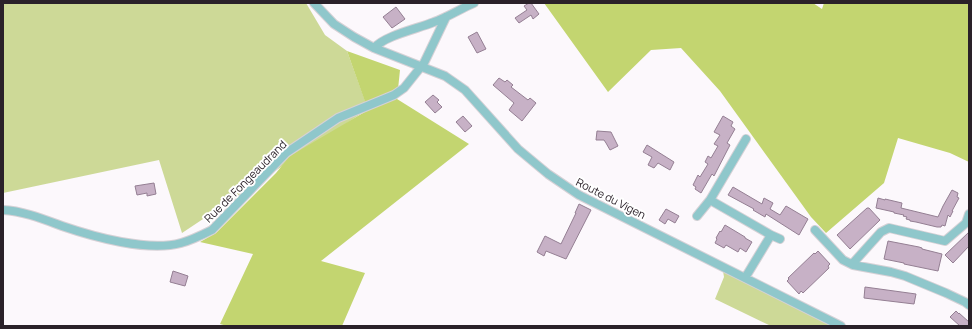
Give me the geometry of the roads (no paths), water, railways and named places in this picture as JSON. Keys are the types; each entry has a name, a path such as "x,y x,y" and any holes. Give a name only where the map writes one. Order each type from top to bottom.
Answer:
{"street":[{"name":"Route du Vigen","path":"314,3 334,24 354,37 374,48 445,76 466,90 518,149 548,174 579,195 841,326"},
{"path":"374,48 385,40 433,23 474,3"},
{"name":"Rue de Fongeaudrand","path":"3,210 11,210 80,232 130,244 181,244 197,238 212,230 286,153 338,118 394,95 404,88 426,60 446,17"},
{"path":"697,216 710,200 746,139"},
{"path":"710,200 780,239"},
{"path":"853,265 881,232 889,228 945,241 966,223 969,214"},
{"path":"814,230 843,260 853,265 905,276 948,293 969,305"},
{"path":"745,278 771,235"}]}
